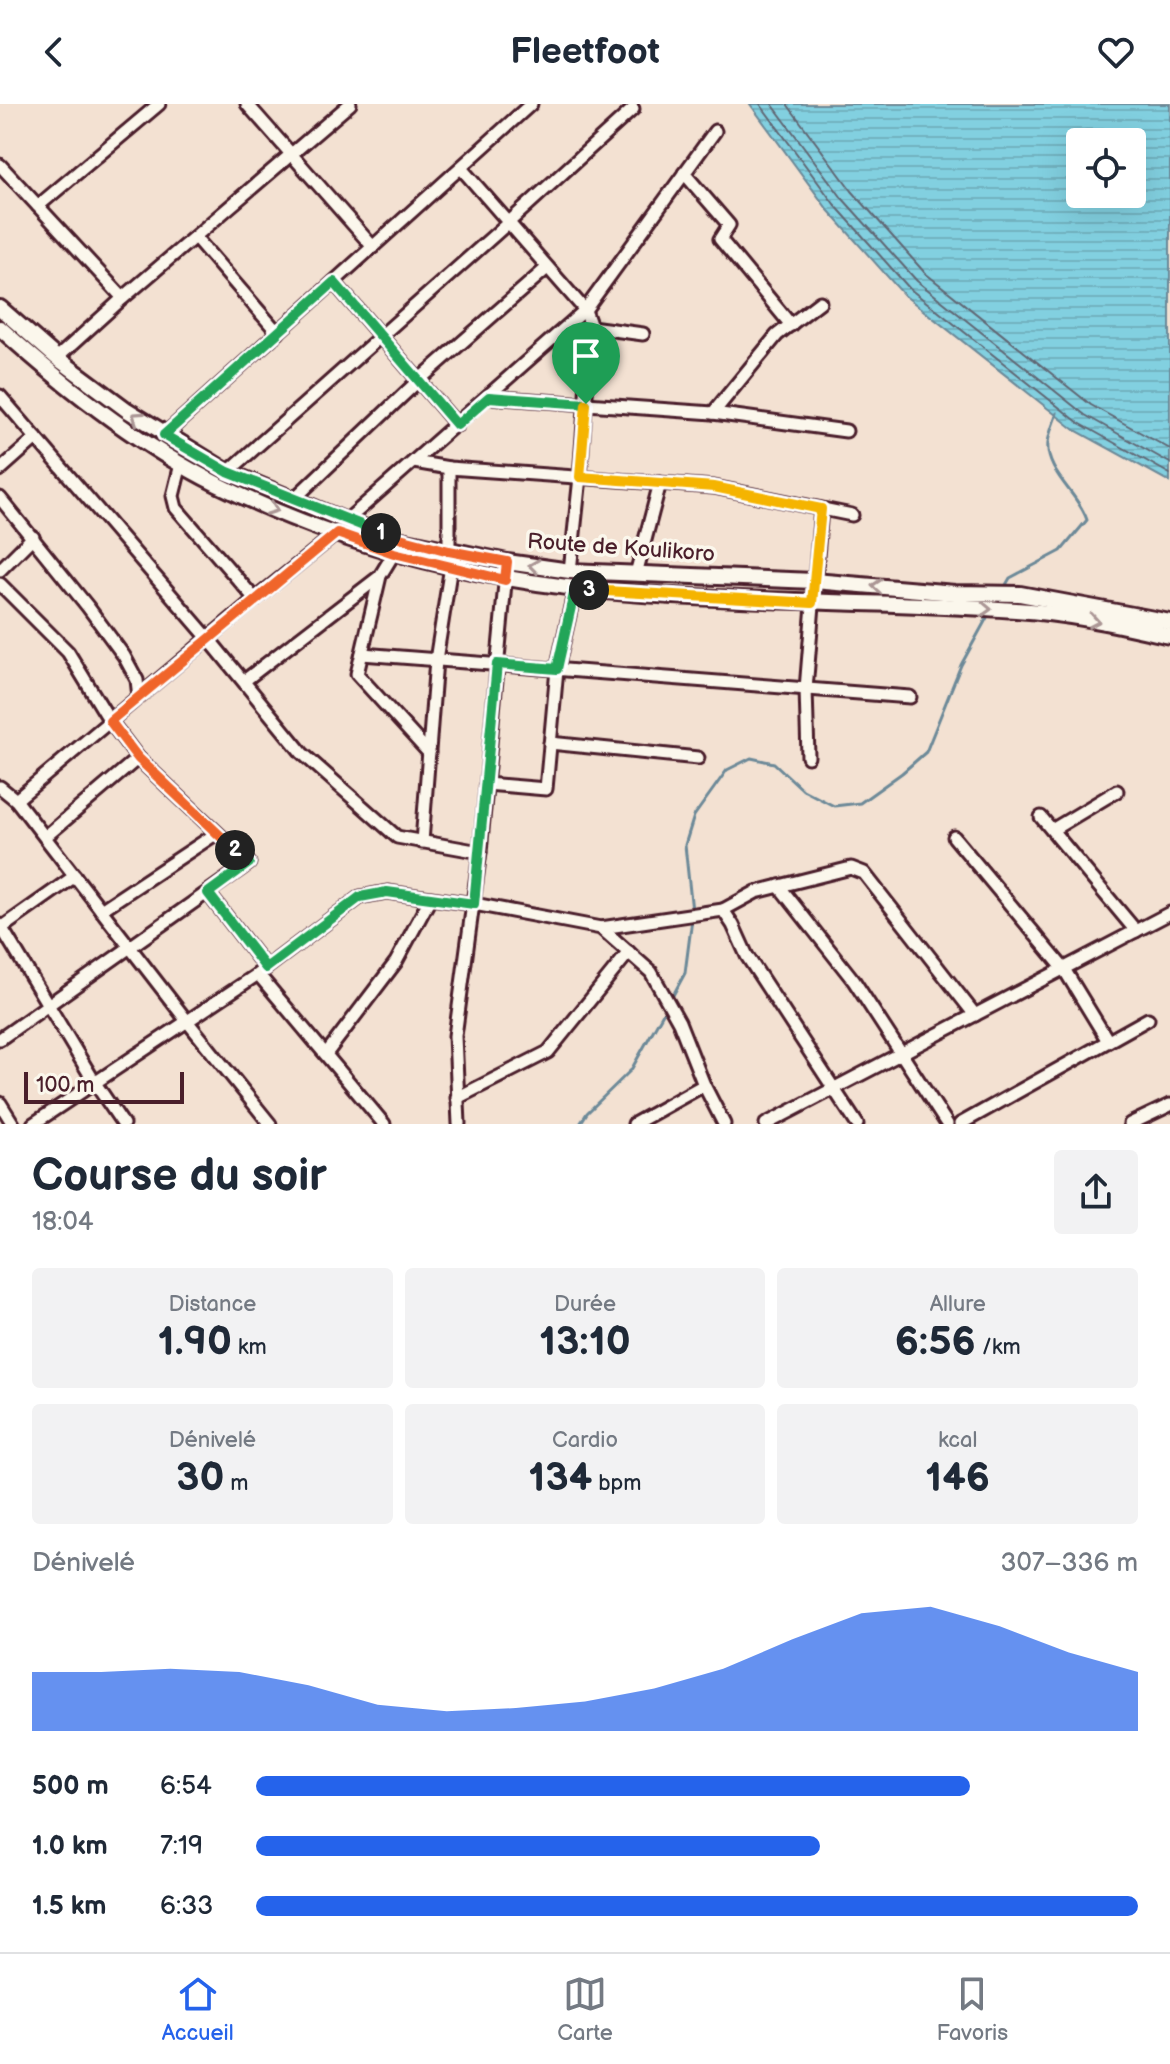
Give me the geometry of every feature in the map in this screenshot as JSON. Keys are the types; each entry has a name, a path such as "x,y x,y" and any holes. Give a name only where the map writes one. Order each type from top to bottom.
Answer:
{"main road":[{"name":"Route de Koulikoro","path":"0,308 57,358 164,435 228,472 294,499 394,553 507,562 570,571 814,581 1092,620 1170,636"},
{"name":"Route de Koulikoro","path":"0,328 109,417 181,464 264,506 397,539 505,580 575,589 812,603 954,600 1020,594 1170,622"}],"street":[{"path":"38,206 159,104"},
{"path":"247,104 373,247"},
{"path":"57,358 350,104"},
{"path":"164,435 461,168 524,107"},
{"path":"228,472 633,109"},
{"path":"16,800 342,527 585,310 715,131"},
{"path":"0,165 123,298"},
{"path":"461,168 585,310 591,327 570,571"},
{"path":"684,173 729,225 720,239 791,325"},
{"path":"195,237 278,333"},
{"path":"294,499 419,380 547,268"},
{"path":"334,282 457,425"},
{"path":"713,413 777,335 820,302"},
{"path":"591,327 643,334"},
{"path":"0,396 208,638 302,753 397,837 480,852"},
{"path":"489,397 713,413 846,431"},
{"path":"0,470 36,438"},
{"path":"414,462 449,468 714,487 852,515"},
{"path":"181,464 173,496 176,508 255,599"},
{"path":"422,842 436,660 450,559 449,468"},
{"path":"636,574 660,483"},
{"path":"0,498 124,656 137,680 139,697"},
{"path":"808,757 806,689 821,509"},
{"path":"0,570 33,537"},
{"path":"394,553 380,576 357,674 429,753"},
{"path":"461,1123 455,1036 480,852 507,562"},
{"path":"244,681 380,576"},
{"path":"0,584 68,652 110,721 138,758 249,863 0,1039"},
{"path":"486,784 546,789 557,669 575,589"},
{"path":"362,654 910,697"},
{"path":"550,743 698,758"},
{"path":"45,837 138,758"},
{"path":"0,787 16,800 268,1123"},
{"path":"1052,830 1117,791"},
{"path":"1041,817 1136,931"},
{"path":"101,910 217,833"},
{"path":"954,837 1064,969 1108,1041"},
{"path":"33,1124 262,971 360,897 387,892 474,904 601,928 723,910 756,892 851,868 864,873 975,1015"},
{"path":"75,876 1,927 123,1124"},
{"path":"779,886 828,945 947,1124"},
{"path":"208,893 262,971 384,1124"},
{"path":"326,1054 396,962 430,899"},
{"path":"723,910 747,956 857,1124"},
{"path":"766,1124 1170,913"},
{"path":"601,928 651,972 679,1022 704,1085 724,1124"},
{"path":"457,1098 548,1052 629,952"},
{"path":"960,1124 1148,1019"},
{"path":"634,1124 704,1085"},
{"path":"0,1103 13,1124"},
{"path":"1130,1124 1170,1105"}],"water":[{"path":"750,104 1170,104 1170,482 1075,430 904,295 828,210"}],"waterway":[{"path":"1003,590 1010,578 1061,551 1087,520 1048,454 1057,413"},
{"path":"692,911 685,845 694,816 727,770 751,758 774,763 803,790 834,806 860,803 926,752 961,665 989,614"},
{"path":"671,999 685,973 692,919"},
{"path":"580,1124 587,1113 631,1070 667,1006"}],"route":[{"path":"334,282 457,425 489,397 586,404 580,477 714,487 821,509 812,603 575,589 557,669 497,664 474,904 387,892 360,897 266,968 208,893 249,863 138,758 110,721 337,533 394,553 505,580 507,562 397,539 346,521 228,472 164,435 334,282"}]}
